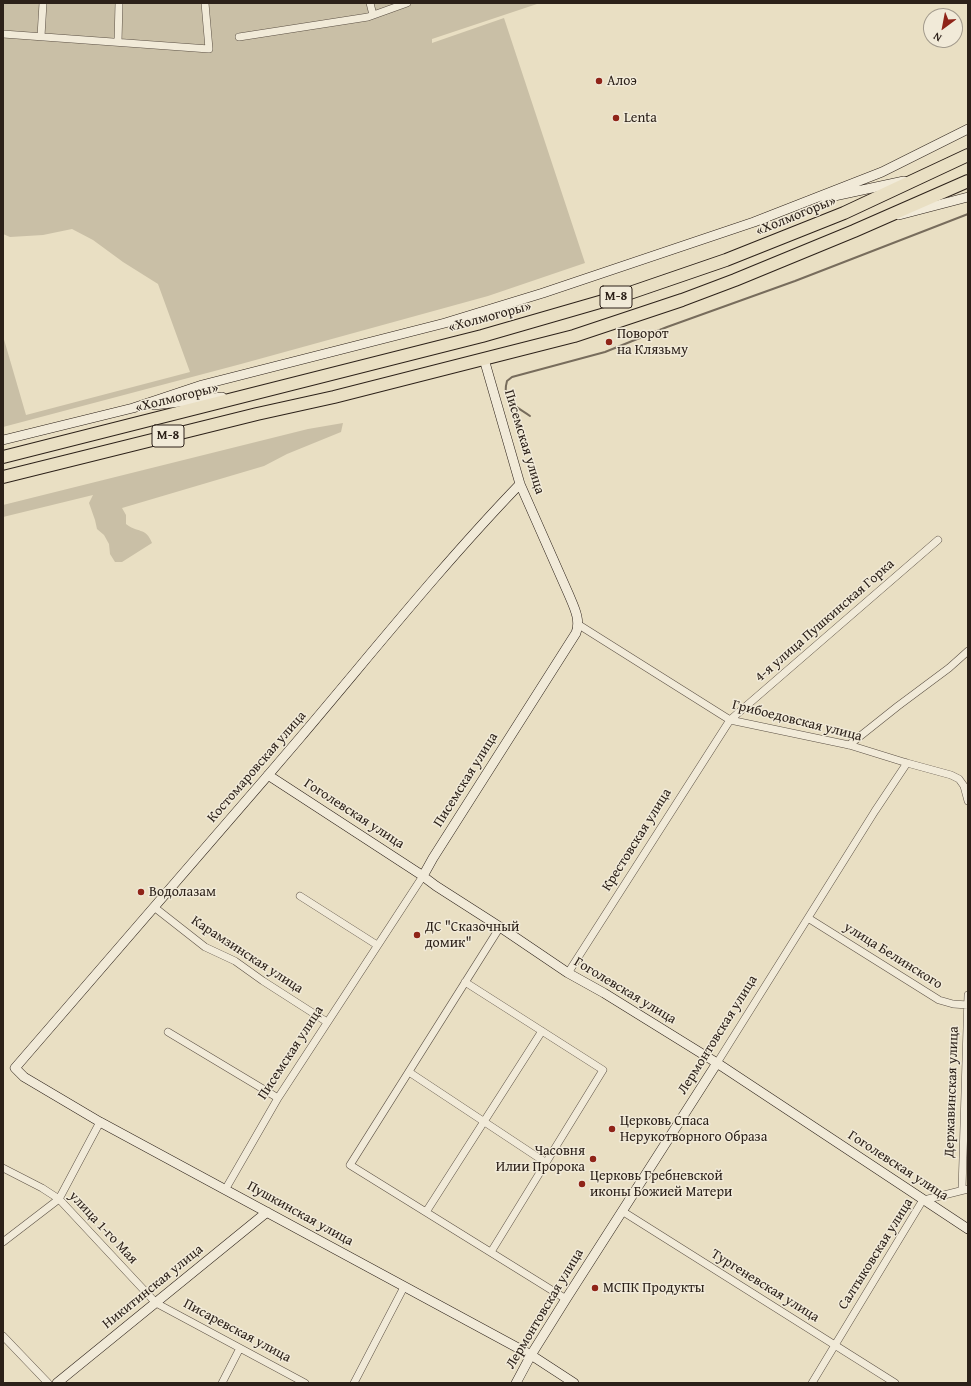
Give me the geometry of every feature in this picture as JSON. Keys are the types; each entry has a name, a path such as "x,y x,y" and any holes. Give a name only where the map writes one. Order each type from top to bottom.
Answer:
{"highway":[{"name":"«Холмогоры»","path":"3,457 482,336 624,295 726,260 844,212 968,155"},
{"name":"М-8","path":"3,477 257,414 334,398 574,336 682,300 734,280 875,222 968,181"}],"street":[{"path":"40,36 43,3"},
{"path":"118,42 119,3"},
{"path":"3,34 209,49 205,3"},
{"path":"370,3 373,15"},
{"path":"239,37 373,15 407,3"},
{"path":"3,440 132,408 202,385 445,323 710,237 882,172 968,129"},
{"path":"801,203 919,178"},
{"path":"875,222 968,197"},
{"name":"Писемская улица","path":"225,1190 278,1098 423,876 579,626 576,612 569,595 520,484 484,359"},
{"path":"132,408 265,391"},
{"name":"Костомаровская улица","path":"15,1068 268,775 403,615 520,484"},
{"name":"4-я улица Пушкинская Горка","path":"730,720 938,540"},
{"name":"Грибоедовская улица","path":"579,626 730,720 849,745 951,775 959,779 964,786 968,801"},
{"path":"849,745 949,668 968,650"},
{"name":"Крестовская улица","path":"568,973 730,720"},
{"name":"Лермонтовская улица","path":"516,1383 566,1299 717,1063 875,811 907,763"},
{"name":"Гоголевская улица","path":"268,775 568,973 604,993 717,1063 968,1229"},
{"path":"300,896 377,945"},
{"name":"Карамзинская улица","path":"154,907 205,947 235,961 327,1022"},
{"name":"улица Белинского","path":"808,918 939,1000 953,1004 968,1005"},
{"path":"500,927 350,1165 566,1299"},
{"path":"465,982 603,1070 490,1252"},
{"name":"Державинская улица","path":"965,1189 968,994"},
{"path":"168,1032 278,1098"},
{"path":"426,1212 542,1032"},
{"name":"Пушкинская улица","path":"15,1068 24,1077 100,1122 531,1356 574,1383"},
{"path":"409,1072 545,1162"},
{"path":"3,1242 59,1199 100,1122"},
{"name":"улица 1-го Мая","path":"3,1168 42,1188 59,1199 156,1303"},
{"path":"924,1200 965,1189"},
{"name":"Салтыковская улица","path":"812,1383 924,1200"},
{"name":"Тургеневская улица","path":"622,1211 895,1383"},
{"name":"Никитинская улица","path":"57,1383 268,1212"},
{"path":"354,1383 404,1287"},
{"name":"Писаревская улица","path":"156,1303 305,1383"},
{"path":"3,1336 48,1383"},
{"path":"222,1383 240,1348"}],"shaded area":[{"path":"3,3 540,3 432,39 432,43 504,18 585,263 488,296 241,364 3,427 3,336 26,415 190,372 158,284 123,262 93,240 72,229 43,235 10,237 3,234"},
{"path":"343,423 341,432 287,454 264,466 122,508 126,515 126,524 134,529 144,532 150,538 152,543 122,562 115,562 110,554 109,544 104,535 97,529 89,503 93,495 3,517 3,505 308,429"}],"waterway":[{"path":"530,416 515,406 506,394 507,381 512,377 605,352 667,327 795,281 968,214"}],"place":[{"name":"Алоэ","path":"599,81"},
{"name":"Lenta","path":"616,118"},
{"name":"Поворот на Клязьму","path":"609,342"},
{"name":"Водолазам","path":"141,892"},
{"name":"ДС \"Сказочный домик\"","path":"417,935"},
{"name":"Церковь Спаса Нерукотворного Образа","path":"612,1129"},
{"name":"Часовня Илии Пророка","path":"593,1159"},
{"name":"Церковь Гребневской иконы Божией Матери","path":"582,1184"},
{"name":"МСПК Продукты","path":"595,1288"}]}
